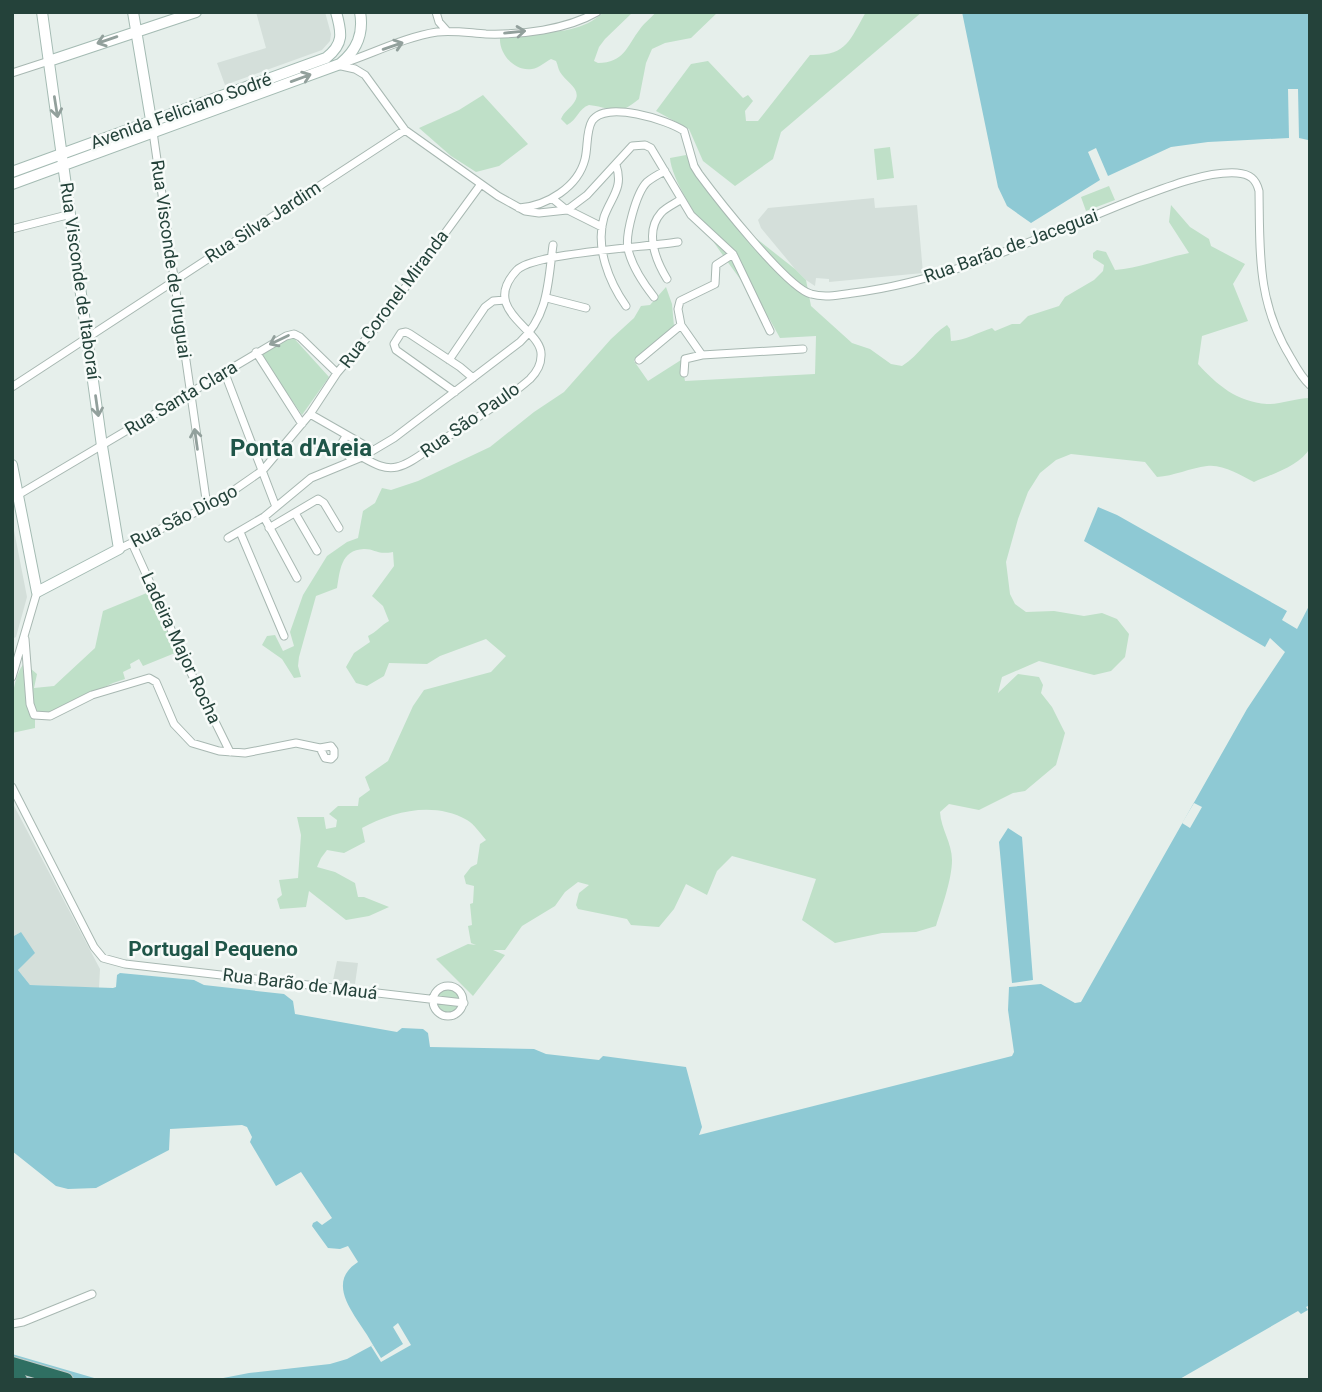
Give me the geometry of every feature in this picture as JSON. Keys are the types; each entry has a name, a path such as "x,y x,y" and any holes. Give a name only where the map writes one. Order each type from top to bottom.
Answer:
{"highway":[{"path":"12,1364 66,1380"},
{"path":"12,1377 20,1380"}],"street":[{"name":"Rua Visconde de Itaboraí","path":"42,12 102,446 119,549"},
{"name":"Rua Visconde de Uruguai","path":"133,12 175,280 206,506"},
{"path":"12,74 136,30 196,12"},
{"name":"Avenida Feliciano Sodré","path":"12,184 63,159 326,58 338,47 341,39 336,12"},
{"path":"338,65 353,51 361,37 360,12"},
{"path":"436,12 439,22 447,31"},
{"path":"338,65 423,35 447,31 490,34 517,32 573,23 597,12"},
{"path":"338,65 355,69 365,75 405,130 519,208 540,213 567,210 587,195 632,146 645,145 656,153 680,200 691,215 733,254 770,331"},
{"name":"Avenida Feliciano Sodré","path":"152,126 338,65"},
{"name":"Rua Barão de Jaceguai","path":"553,199 579,173 584,162 592,121 600,114 634,114 670,123 684,131 699,174 780,271 810,295 833,296 903,285 949,272 1190,179 1236,172 1249,175 1255,180 1258,191 1260,273 1270,316 1277,335 1310,385"},
{"name":"Rua Silva Jardim","path":"12,387 405,130"},
{"name":"Avenida Feliciano Sodré","path":"12,172 63,159"},
{"path":"616,165 620,180 602,227 603,252 612,285 626,306"},
{"path":"654,297 641,281 627,248 635,205 645,183 665,171"},
{"name":"Rua Coronel Miranda","path":"310,414 337,373 377,326 481,184"},
{"path":"519,208 535,206 553,199 567,210 602,227"},
{"path":"667,279 653,246 653,229 660,213 680,200"},
{"path":"12,229 71,214"},
{"path":"530,333 513,316 505,300 510,281 517,270 536,260 678,242"},
{"path":"228,538 264,517 311,478 362,457 412,425 530,333 547,298 553,245"},
{"path":"702,355 681,325 678,309 680,301 715,284 716,265 733,254"},
{"path":"547,298 586,307"},
{"path":"449,360 485,307 493,301 505,300"},
{"path":"639,359 681,325"},
{"path":"455,392 396,350 394,344 401,333 406,332 473,378"},
{"name":"Rua São Paulo","path":"362,457 379,466 398,467 530,379 538,369 542,352 530,333"},
{"name":"Rua Santa Clara","path":"18,495 256,352 293,334 308,343 337,373"},
{"path":"684,373 685,359 702,355 803,349"},
{"path":"256,352 302,424"},
{"path":"224,371 276,507"},
{"path":"310,414 373,450"},
{"name":"Rua São Diogo","path":"37,592 237,490 263,470 310,414"},
{"path":"346,436 340,446 341,450 352,460"},
{"path":"12,464 37,592 12,677"},
{"path":"269,528 315,499 321,499 339,528"},
{"path":"295,513 317,551"},
{"path":"264,517 298,578"},
{"path":"240,532 284,636"},
{"name":"Ladeira Major Rocha","path":"132,543 230,752"},
{"path":"25,639 30,704 34,715 50,716 92,695 149,678 156,682 174,724 187,740 206,748 246,753 296,743 317,747"},
{"name":"Rua Barão de Mauá","path":"12,787 94,947 103,958 125,964 464,1003"},
{"path":"450,986 462,993 464,1003 459,1012 449,1017 435,1010 432,1000 436,991 450,986"},
{"path":"12,1324 92,1294"}],"shaded area":[{"path":"256,12 325,12 331,34 330,41 322,50 225,85 217,63 266,48"},
{"path":"874,198 875,208 917,205 923,273 829,282 829,279 816,278 815,286 795,269 761,228 758,220 768,208"},
{"path":"12,520 27,597 16,637 12,639"},
{"path":"12,802 100,969 99,988 30,985 18,970 29,957 21,932 12,937"},
{"path":"337,961 358,963 355,984 333,980"}],"green space":[{"path":"604,12 633,12 599,47 594,61 598,63 619,57 656,12 718,12 691,38 665,43 652,49 646,63 639,99 631,105 615,110 589,105 567,125 561,119 577,97 556,61 551,59 532,69 520,68 505,56 500,38 511,33 552,32 579,27"},
{"path":"866,12 922,12 781,132 773,159 735,186 703,161 689,129 656,111 691,64 708,61 743,98 748,95 753,101 745,111 746,121 758,121 810,55 832,53 846,45"},
{"path":"483,95 528,144 499,166 476,172 451,156 419,128 459,110"},
{"path":"890,147 894,178 877,180 874,149"},
{"path":"686,155 743,228 806,280 811,306 852,343 870,349 891,364 902,366 947,325 951,341 956,341 992,328 995,331 1012,324 1020,324 1028,316 1059,306 1065,297 1094,280 1103,271 1104,265 1093,258 1093,253 1097,250 1106,252 1115,270 1189,253 1169,222 1171,205 1190,227 1209,239 1211,246 1245,264 1233,284 1248,321 1202,336 1198,364 1220,385 1246,400 1272,404 1310,398 1310,448 1293,465 1254,482 1213,466 1157,477 1145,462 1071,454 1056,460 1040,473 1028,492 1006,562 1010,594 1015,604 1026,612 1054,611 1084,616 1102,613 1117,619 1129,634 1125,657 1111,671 1094,675 1039,661 1002,677 998,693 1018,674 1039,677 1043,685 1041,693 1052,707 1065,733 1056,765 1025,791 1013,793 979,810 949,804 940,812 950,848 952,868 936,926 916,932 882,933 835,943 802,920 816,879 732,856 717,871 707,895 686,884 674,909 659,927 631,925 627,919 578,909 576,905 579,893 589,885 578,882 565,892 555,906 522,926 505,950 493,950 505,955 473,996 436,959 468,944 476,945 471,943 468,926 472,925 470,904 473,903 474,886 466,884 464,876 477,864 480,844 486,840 467,820 441,811 414,810 400,813 362,828 365,842 344,853 327,850 317,867 335,872 355,883 358,897 389,907 369,916 346,920 309,891 306,907 280,909 277,899 282,895 279,880 298,878 301,835 297,817 324,817 326,829 336,827 337,820 329,814 338,806 358,806 359,798 370,790 365,777 388,761 413,706 424,690 491,672 506,656 486,639 440,656 427,664 389,663 384,676 367,686 356,683 346,667 354,653 370,642 368,636 389,621 383,606 372,596 394,566 393,552 364,549 350,553 346,558 337,588 316,596 299,657 301,677 294,678 282,659 262,645 267,636 275,635 283,651 294,646 290,632 303,595 327,556 358,538 363,511 375,503 382,488 391,490 418,481 490,447 564,392 611,339 634,318 641,306 650,305 666,287 672,304 674,326 634,361 648,381 681,360 685,381 815,374 816,336 780,338 696,216 674,174 670,158"},
{"path":"1109,186 1115,200 1086,211 1081,197"},
{"path":"291,335 329,377 302,415 261,355"},
{"path":"154,590 180,651 143,666 139,659 123,672 125,679 51,713 40,714 31,698 28,710 35,717 35,728 12,733 14,687 24,663 37,674 34,688 54,686 95,648 103,611"},
{"path":"446,987 456,990 462,1001 434,999 438,991"},
{"path":"434,1001 462,1004 454,1014 444,1015 436,1009"}],"water":[{"path":"962,12 1310,12 1310,145 1308,140 1299,138 1298,89 1288,89 1289,138 1208,142 1171,147 1108,176 1096,148 1088,152 1100,180 1031,223 1007,206 998,187"},
{"path":"1098,507 1117,515 1287,611 1282,620 1297,629 1310,604 1308,1310 1301,1314 1298,1311 1178,1380 213,1380 330,1364 347,1359 373,1345 343,1292 343,1281 348,1271 358,1262 348,1246 340,1249 328,1248 312,1226 317,1221 322,1225 332,1218 301,1172 276,1186 250,1142 252,1137 247,1127 242,1125 170,1129 169,1150 96,1188 68,1189 56,1186 12,1151 12,937 21,932 35,953 18,970 30,985 113,988 116,987 117,975 120,973 194,980 204,985 284,994 293,1001 295,1014 397,1032 402,1028 423,1029 428,1033 430,1047 534,1049 546,1054 599,1060 603,1056 686,1067 702,1127 699,1135 1012,1056 1014,1052 1008,1010 1009,987 1041,984 1075,1003 1081,1002 1247,709 1285,652 1270,638 1265,647 1084,541"},
{"path":"1008,828 1022,837 1033,980 1012,983 999,842"},
{"path":"12,1354 101,1380 12,1380"}],"pier":[{"path":"1194,803 1202,807 1190,828 1182,823"},
{"path":"398,1323 411,1345 381,1362 371,1346 373,1345 381,1358 403,1344 393,1327"}],"district":[{"name":"Ponta d'Areia","path":"301,448"},
{"name":"Portugal Pequeno","path":"213,949"}]}
